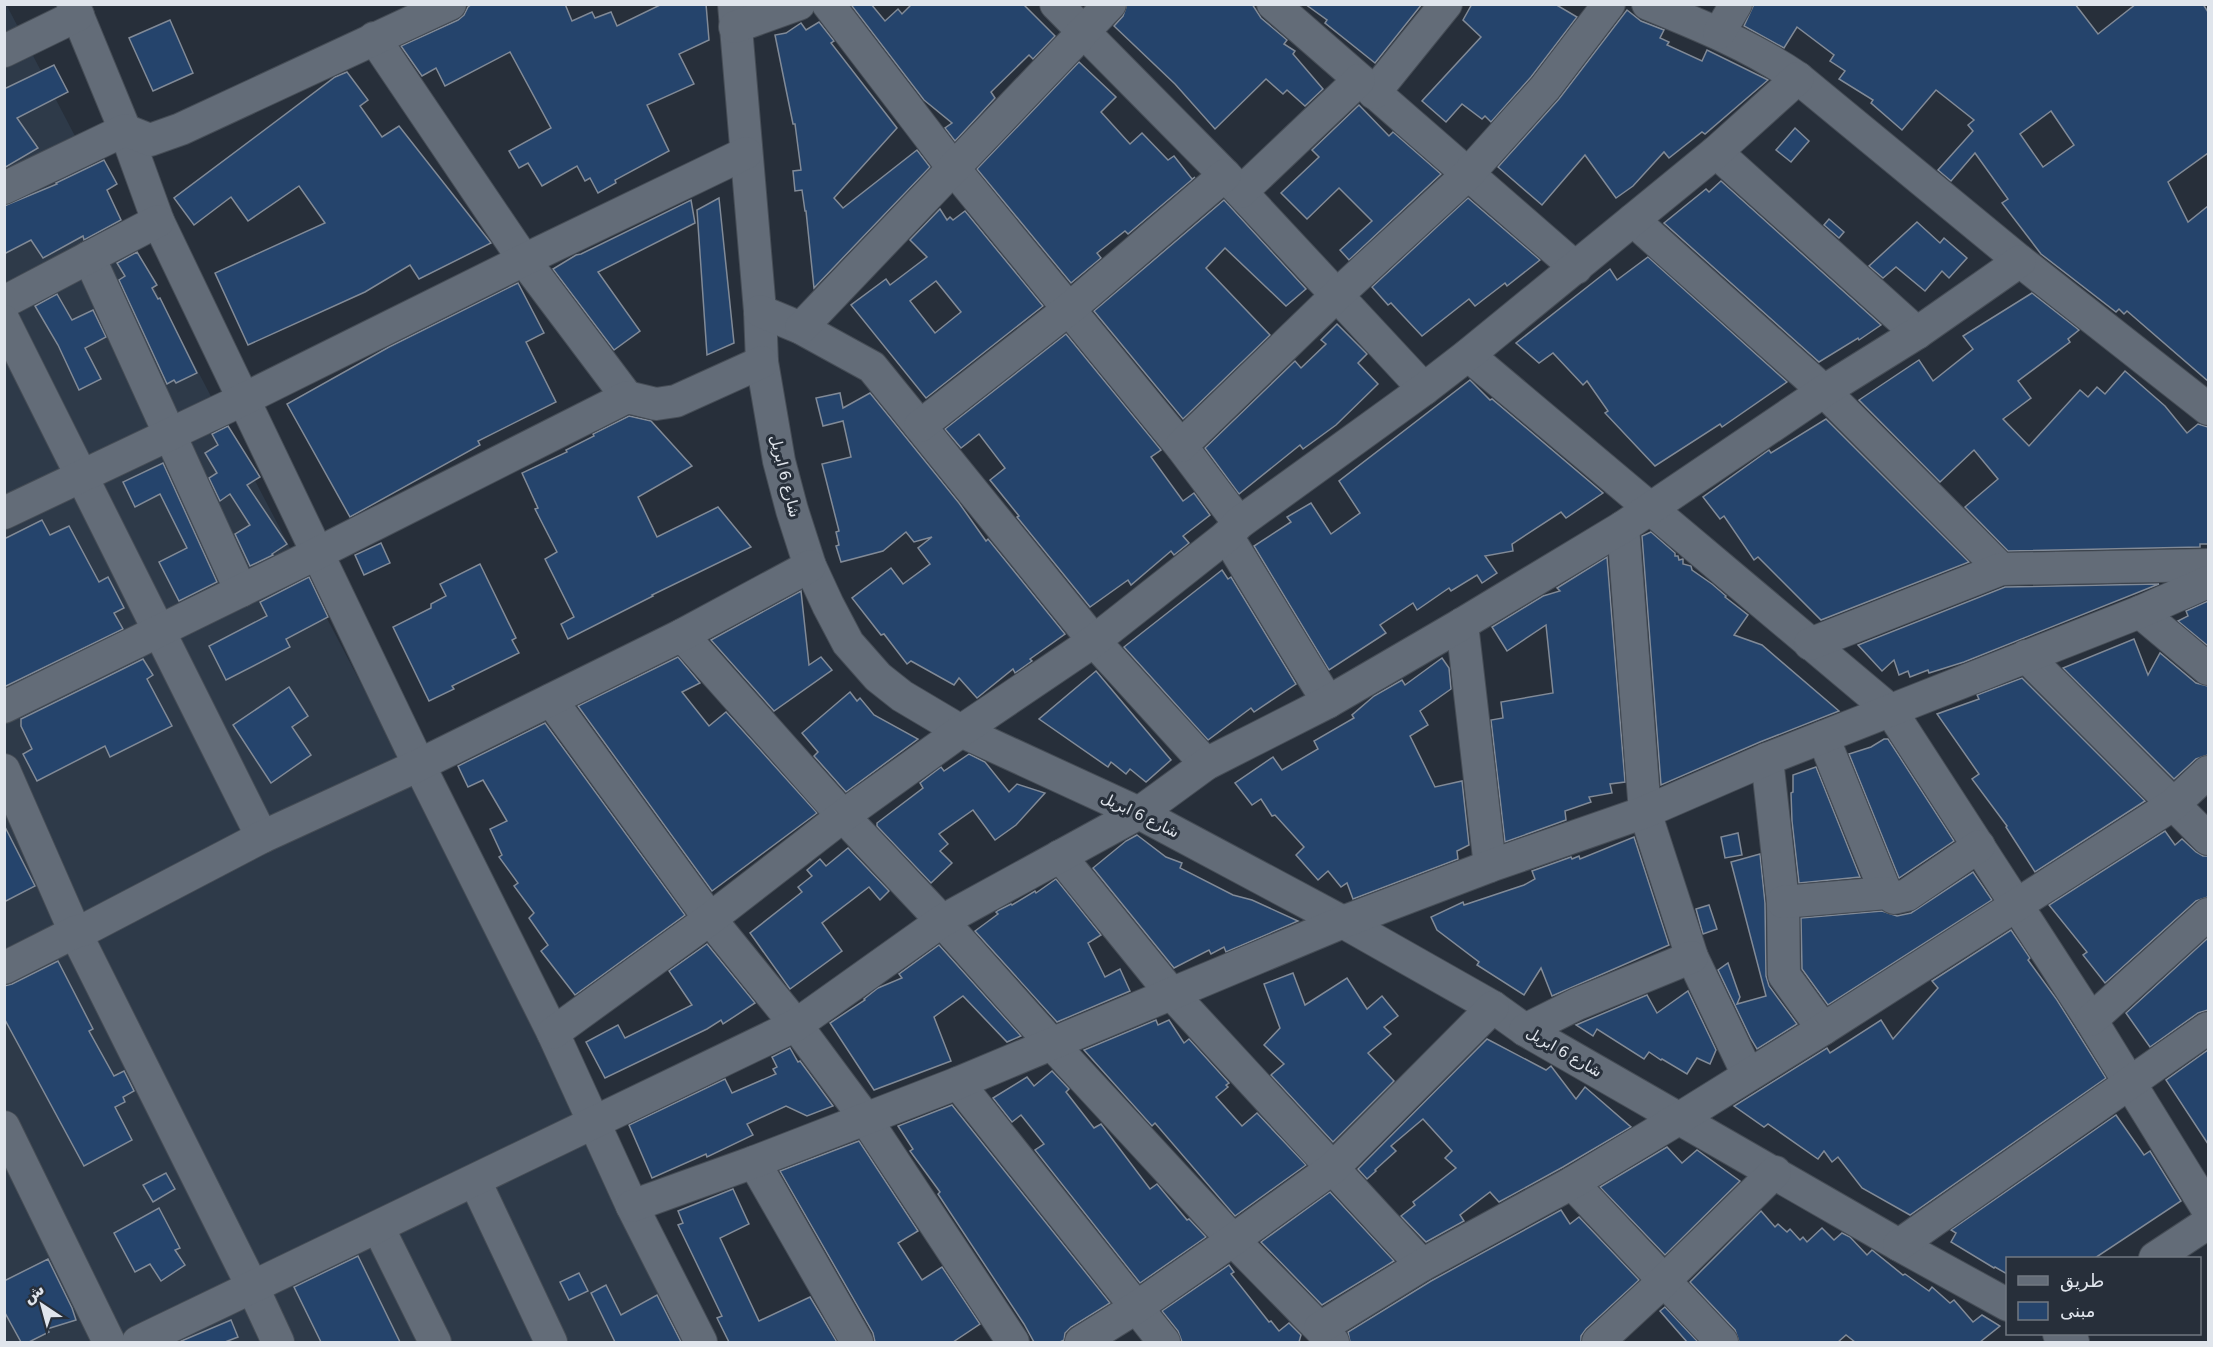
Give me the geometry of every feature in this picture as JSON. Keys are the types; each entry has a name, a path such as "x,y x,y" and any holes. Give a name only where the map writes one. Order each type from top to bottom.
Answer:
{"street":[{"path":"4,188 125,130 150,140 181,129 450,4"},
{"path":"735,16 798,4"},
{"path":"828,4 954,169 1181,446 1233,529 1328,702"},
{"path":"1056,4 1233,183 1424,389"},
{"path":"801,328 1085,33 1110,4"},
{"path":"1273,4 1576,268"},
{"path":"920,426 1233,183 1367,87 1446,4"},
{"path":"1181,446 1337,295 1467,175 1545,88 1609,4"},
{"path":"1648,4 1719,33 1798,78 2020,261 2208,409"},
{"path":"1719,33 1736,4"},
{"path":"4,51 75,10 125,130 158,221 242,400 419,765 553,1033 632,1206 701,1342"},
{"name":"شارع 6 ابريل","path":"735,16 760,311 762,362 778,461 810,566 828,605 848,643 878,677 902,696 961,731 1139,813 1343,922 1493,1006 1525,1030 2006,1304"},
{"path":"374,39 524,260 627,397 656,404 676,401 762,362"},
{"path":"553,1033 710,919 843,816 961,731 1094,640 1233,529 1424,389 1576,268 1716,152 1798,78"},
{"path":"1716,152 1917,333"},
{"path":"4,513 242,400 746,153"},
{"path":"1633,220 1824,391 2001,569"},
{"path":"4,302 158,221"},
{"path":"89,257 242,591"},
{"path":"138,1342 796,1025 942,921 1139,813 1206,764 1328,702 1623,526 1824,391 1917,333 2020,261"},
{"path":"760,311 801,328 872,367 1094,640 1206,764"},
{"path":"4,321 262,837"},
{"path":"1468,355 1891,711 2091,1020 2208,1210"},
{"path":"4,707 318,554 627,397"},
{"path":"1623,526 1645,812 1692,957 1748,1075"},
{"path":"1810,644 2001,569 2208,565"},
{"path":"4,968 75,932 86,929 262,837 419,765 682,635 810,566"},
{"path":"632,1206 754,1162 958,1083 1343,922 1490,866 1645,812 1767,759 2140,612 2208,582"},
{"path":"2140,612 2208,669"},
{"path":"1462,624 1490,866"},
{"path":"682,635 843,816 942,921 1051,1043 1233,1240 1327,1335 1422,1265 1572,1183 1823,1029 2174,804 2208,772"},
{"path":"2026,656 2208,839"},
{"path":"551,700 710,919 796,1025 865,1118 1013,1342"},
{"path":"1823,737 1886,893 1894,898 1907,895 1979,846"},
{"path":"1767,759 1783,902 1785,975 1823,1029"},
{"path":"4,770 75,932 278,1342"},
{"path":"1060,856 1171,993 1422,1265"},
{"path":"1783,902 1886,893"},
{"path":"2091,1020 2208,914"},
{"path":"1525,1030 1577,1004 1692,957"},
{"path":"1081,1342 1137,1307 1333,1168 1493,1006"},
{"path":"1899,1245 2208,1029"},
{"path":"958,1083 1164,1342"},
{"path":"4,1127 109,1342"},
{"path":"754,1162 857,1342"},
{"path":"1598,1342 1775,1172"},
{"path":"475,1181 551,1342"},
{"path":"1572,1183 1722,1342"},
{"path":"2156,1257 2208,1222"},
{"path":"378,1227 435,1342"}],"shaded area":[{"path":"6,4 705,1342 5,1342 4,5"}],"building":[{"path":"472,4 565,4 572,21 592,12 595,18 611,12 617,26 662,4 706,4 709,40 679,54 694,84 647,105 669,151 615,180 616,183 598,193 590,178 585,181 577,166 542,186 528,163 519,168 509,151 551,128 510,52 445,86 436,68 422,76 401,46 458,20"},
{"path":"853,4 871,4 885,21 898,9 902,14 912,4 1023,4 1055,36 1033,59 1029,55 991,92 995,98 955,141 945,128 952,123 924,100 852,6"},
{"path":"1127,4 1252,4 1261,18 1287,40 1284,44 1295,51 1293,54 1323,89 1305,106 1287,90 1283,94 1266,79 1215,129 1175,84 1114,26 1123,16"},
{"path":"1305,4 1422,4 1375,63 1325,23 1327,20"},
{"path":"1472,4 1555,4 1577,17 1531,77 1491,122 1485,116 1482,119 1462,104 1446,122 1422,101 1481,37 1463,20"},
{"path":"1754,4 2075,4 2098,34 2136,4 2203,4 2208,12 2208,153 2168,182 2188,222 2208,206 2208,381 2127,311 2124,314 2119,309 2116,312 2041,254 2002,203 2008,199 1975,153 1951,181 1938,170 1973,131 1968,125 1974,120 1936,90 1902,130 1871,103 1873,100 1839,79 1845,71 1830,61 1834,55 1797,27 1784,48 1744,26","holes":["2051,111 2074,145 2043,167 2020,134"]},
{"path":"1627,10 1641,21 1664,30 1660,38 1669,42 1667,45 1702,61 1707,50 1768,80 1705,134 1702,132 1669,158 1664,152 1633,186 1616,198 1585,155 1542,205 1498,167 1559,99"},
{"path":"170,20 193,73 153,91 129,38"},
{"path":"819,22 834,41 831,43 897,128 834,198 843,208 917,150 930,167 814,288 802,190 795,191 793,171 801,170 795,124 793,124 775,35 786,33 801,23 806,30"},
{"path":"1079,62 1116,97 1101,112 1130,144 1142,133 1168,160 1174,156 1192,179 1195,177 1128,234 1125,231 1097,253 1101,258 1071,283 977,169"},
{"path":"54,65 68,92 17,118 38,148 4,168 4,89"},
{"path":"347,72 368,100 360,106 382,137 399,126 491,243 419,279 410,265 365,292 248,345 215,273 325,223 299,186 248,221 231,197 194,225 174,198 335,77"},
{"path":"1359,105 1389,136 1393,132 1441,174 1349,260 1340,250 1372,221 1339,188 1307,219 1281,193 1319,157 1312,150"},
{"path":"1795,128 1809,141 1791,162 1776,150"},
{"path":"104,160 117,184 107,190 121,220 84,240 83,236 43,258 31,240 4,254 4,206 57,184"},
{"path":"1721,181 1881,325 1819,362 1664,223 1706,189 1709,192"},
{"path":"719,198 734,343 707,355 697,210"},
{"path":"1468,198 1540,260 1507,286 1505,283 1475,306 1469,299 1422,336 1391,303 1388,305 1372,287"},
{"path":"691,200 695,223 598,272 640,331 614,350 553,269 576,255"},
{"path":"1224,200 1306,289 1286,306 1225,248 1206,268 1270,335 1183,419 1094,311"},
{"path":"940,209 947,220 950,217 953,220 965,211 1043,306 926,398 851,305 886,279 890,285 927,257 910,240","holes":["936,281 961,312 935,333 910,301"]},
{"path":"1829,219 1844,232 1839,238 1824,225"},
{"path":"1917,222 1940,243 1944,238 1967,258 1949,278 1942,271 1925,291 1896,267 1883,278 1869,266"},
{"path":"137,252 157,285 152,288 158,299 160,298 197,373 176,383 174,380 167,384 119,280 125,276 117,263"},
{"path":"1648,257 1787,382 1722,427 1720,424 1655,466 1605,413 1608,411 1587,381 1583,385 1553,353 1539,363 1516,343 1610,269 1617,280"},
{"path":"518,283 544,333 526,342 556,402 478,441 480,445 350,517 287,404 389,347"},
{"path":"2032,293 2079,330 2068,339 2070,342 2018,381 2031,398 2003,419 2029,446 2080,390 2088,397 2097,387 2105,394 2125,371 2165,406 2187,433 2198,424 2208,427 2208,544 2200,544 2200,547 2008,551 1965,507 1998,479 1974,450 1940,482 1859,400 1919,360 1933,381 1973,349 1963,336"},
{"path":"57,294 72,320 93,310 106,337 85,348 101,379 79,390 58,345 35,306"},
{"path":"1337,324 1367,354 1358,363 1378,384 1336,425 1303,449 1300,445 1239,494 1205,448 1295,361 1301,368 1326,344 1321,340"},
{"path":"1066,334 1161,450 1151,457 1183,501 1194,493 1210,515 1183,536 1189,543 1174,555 1171,551 1131,585 1128,580 1090,607 990,480 1005,468 979,434 961,448 945,429"},
{"path":"1470,380 1490,400 1492,399 1603,493 1566,518 1561,512 1512,544 1513,551 1485,556 1497,573 1482,583 1477,575 1451,591 1449,588 1417,610 1413,603 1380,625 1386,633 1329,670 1254,546 1291,522 1287,517 1311,503 1331,534 1360,513 1339,481"},
{"path":"840,393 843,408 870,393 959,503 986,541 988,539 1065,634 1030,659 1032,661 1015,673 1013,669 977,698 959,678 954,685 911,661 907,664 852,598 891,568 903,584 930,564 918,548 932,537 914,542 906,532 883,551 841,562 836,546 839,545 836,532 839,531 822,464 851,457 843,421 823,426 816,398"},
{"path":"629,416 651,421 692,466 638,497 657,537 718,507 751,547 568,639 561,624 574,617 545,559 557,552 535,509 538,508 522,473 567,452 566,450 594,436 593,434"},
{"path":"1826,419 1969,562 1821,620 1758,557 1754,560 1724,516 1720,519 1703,497 1769,450 1771,453"},
{"path":"228,426 260,477 247,485 287,544 273,555 250,566 235,534 250,525 230,494 220,501 209,478 217,473 205,453 218,445 212,434"},
{"path":"163,463 217,582 179,601 159,562 187,548 160,494 135,507 123,482"},
{"path":"42,520 50,535 69,526 99,582 108,577 124,608 114,613 123,629 4,687 4,539"},
{"path":"1651,532 1675,553 1675,556 1678,556 1679,560 1683,559 1683,564 1691,566 1692,570 1748,615 1734,635 1762,645 1839,711 1661,785 1642,536"},
{"path":"381,543 390,563 364,575 355,555"},
{"path":"1607,557 1625,782 1610,784 1612,793 1589,797 1591,802 1565,811 1566,820 1505,842 1491,720 1503,718 1501,702 1553,693 1546,625 1507,651 1492,627 1543,596 1560,591 1557,588"},
{"path":"480,564 516,638 512,640 519,653 452,686 454,689 429,701 393,627 431,608 431,604 446,596 440,584"},
{"path":"1222,570 1228,579 1231,577 1296,684 1254,712 1251,708 1208,740 1124,647"},
{"path":"309,577 328,617 286,639 290,647 226,680 209,646 267,616 260,602"},
{"path":"2159,584 1964,662 1929,673 1928,670 1910,677 1908,671 1899,675 1894,660 1882,671 1858,645 2005,587"},
{"path":"801,591 809,665 821,657 832,670 774,711 711,640"},
{"path":"2208,601 2208,646 2178,621 2188,616 2186,611"},
{"path":"2134,639 2148,675 2160,653 2196,683 2208,686 2208,755 2196,759 2174,779 2063,668"},
{"path":"678,657 700,683 682,692 709,726 726,712 817,813 712,891 578,706"},
{"path":"1442,658 1449,668 1451,689 1420,711 1428,725 1410,736 1435,787 1462,781 1469,845 1457,851 1458,859 1353,899 1347,883 1341,887 1328,871 1318,880 1296,855 1304,847 1275,815 1272,816 1261,799 1252,805 1235,783 1273,757 1282,770 1318,749 1314,741 1354,718 1352,715 1374,696 1402,680 1405,685"},
{"path":"143,659 153,675 147,679 172,726 110,757 105,746 37,781 23,754 32,749 21,726 21,719"},
{"path":"1096,671 1171,760 1146,782 1130,769 1126,774 1111,762 1108,767 1039,719"},
{"path":"2022,678 2145,801 2035,872 2007,826 1972,779 1979,774 1937,714 1979,699 1977,695"},
{"path":"289,687 308,716 292,727 311,755 271,783 233,725"},
{"path":"850,692 857,701 860,698 874,715 918,739 846,792 814,756 818,752 802,733"},
{"path":"545,723 685,915 575,995 541,951 548,945 529,918 534,913 514,886 518,883 499,857 502,855 490,829 507,821 483,780 468,787 458,766"},
{"path":"1888,739 1954,841 1899,878 1849,754 1871,747"},
{"path":"969,754 985,762 1009,792 1017,784 1045,793 1016,825 995,840 973,810 939,834 948,844 940,851 952,863 931,883 877,826 877,823 923,788 920,783 941,767 944,771"},
{"path":"1816,767 1860,877 1799,883 1792,821 1793,775"},
{"path":"4,825 35,886 4,902"},
{"path":"2165,831 2175,845 2182,839 2196,852 2208,856 2208,897 2196,901 2105,983 2083,955 2087,952 2049,905"},
{"path":"1738,833 1742,855 1725,858 1721,837"},
{"path":"1137,835 1166,857 1182,863 1180,868 1233,895 1252,900 1298,921 1226,952 1224,947 1211,954 1209,950 1174,968 1093,868 1126,841"},
{"path":"1634,837 1669,945 1552,996 1541,968 1524,995 1477,965 1479,962 1437,930 1431,917 1463,902 1464,905 1524,885 1535,879 1532,871 1571,857 1572,859 1579,856 1580,859"},
{"path":"848,848 889,891 880,900 869,887 822,923 842,951 790,989 750,933 802,892 798,887 812,876 807,870 820,859 826,866"},
{"path":"1760,854 1765,903 1766,976 1769,986 1797,1024 1757,1049 1718,970 1728,963 1740,997 1737,1004 1766,996 1731,862"},
{"path":"1973,872 1992,900 1828,1005 1802,969 1801,918 1882,911 1897,916 1911,913"},
{"path":"1056,879 1101,935 1088,943 1105,977 1120,969 1130,991 1057,1022 975,931 998,914 996,912 999,910 1035,891 1036,893"},
{"path":"1709,905 1717,929 1703,934 1696,909"},
{"path":"2011,930 2030,958 2028,960 2057,1000 2106,1078 1910,1215 1862,1188 1838,1157 1832,1162 1824,1151 1818,1159 1768,1124 1764,1127 1734,1106 1827,1048 1830,1053 1881,1020 1893,1039 1938,988 1932,981"},
{"path":"2208,938 2208,1010 2198,1013 2150,1047 2126,1013"},
{"path":"707,944 755,1003 723,1024 721,1020 605,1078 586,1042 618,1025 625,1038 692,1005 669,971"},
{"path":"939,945 1021,1036 1007,1042 963,996 934,1017 951,1061 874,1090 830,1023 865,1000 878,988 902,978 899,974"},
{"path":"58,961 93,1029 89,1031 114,1076 124,1071 134,1091 123,1097 125,1102 115,1107 132,1140 84,1166 4,1018 4,986"},
{"path":"1293,973 1305,1005 1347,978 1367,1009 1382,996 1398,1016 1384,1027 1391,1034 1368,1053 1394,1081 1333,1142 1271,1075 1284,1064 1264,1045 1280,1028 1264,984"},
{"path":"1688,991 1716,1050 1710,1064 1697,1058 1687,1074 1649,1052 1644,1059 1597,1029 1593,1036 1576,1025 1647,995 1657,1013"},
{"path":"1156,1020 1158,1025 1169,1020 1184,1043 1189,1039 1229,1083 1226,1085 1228,1087 1216,1097 1242,1126 1257,1113 1306,1165 1235,1216 1155,1123 1152,1126 1084,1050"},
{"path":"1487,1039 1546,1070 1551,1066 1576,1099 1585,1087 1631,1127 1499,1202 1490,1192 1460,1215 1464,1221 1426,1242 1401,1216 1415,1205 1413,1202 1456,1168 1445,1158 1452,1151 1423,1119 1391,1146 1396,1151 1367,1179 1358,1169"},
{"path":"790,1048 798,1062 800,1061 833,1106 807,1116 786,1106 747,1124 753,1135 707,1157 706,1154 652,1178 629,1125 725,1079 732,1093 776,1074 773,1069 777,1067 772,1057"},
{"path":"2208,1050 2208,1144 2166,1080"},
{"path":"1052,1071 1069,1089 1066,1092 1094,1128 1101,1124 1150,1189 1157,1184 1187,1220 1189,1219 1206,1237 1140,1283 1035,1150 1044,1144 1021,1115 1012,1122 993,1098 1027,1077 1034,1086"},
{"path":"952,1105 1110,1303 1071,1327 1065,1333 1064,1340 1060,1342 1034,1342 938,1194 940,1192 910,1151 913,1149 898,1126"},
{"path":"2116,1115 2144,1155 2150,1151 2181,1201 2097,1257 2006,1257 2006,1273 1951,1242 1956,1233 1951,1230"},
{"path":"859,1141 918,1231 898,1243 922,1280 942,1267 980,1324 953,1342 875,1342 873,1333 780,1171"},
{"path":"1667,1147 1682,1163 1697,1150 1740,1181 1665,1255 1600,1187"},
{"path":"166,1173 175,1189 153,1202 143,1185"},
{"path":"733,1189 749,1224 720,1238 759,1321 810,1297 837,1342 729,1342 717,1318 722,1316 678,1225 683,1223 678,1211"},
{"path":"1330,1192 1394,1261 1322,1305 1261,1242"},
{"path":"159,1208 180,1248 175,1250 185,1265 161,1281 150,1264 135,1272 114,1233"},
{"path":"1561,1210 1570,1224 1579,1217 1639,1280 1586,1329 1581,1336 1581,1342 1350,1342 1348,1332 1431,1281"},
{"path":"1761,1211 1775,1227 1778,1224 1787,1232 1790,1229 1800,1240 1803,1237 1807,1242 1822,1228 1834,1240 1842,1233 1850,1237 1867,1255 1872,1250 1903,1275 1905,1274 1929,1291 1932,1287 1950,1303 1954,1300 1973,1322 1982,1315 2000,1326 1980,1342 1855,1342 1846,1335 1838,1342 1739,1342 1735,1330 1690,1282"},
{"path":"358,1256 400,1342 321,1342 294,1287"},
{"path":"48,1259 76,1320 47,1329 49,1332 29,1342 21,1342 4,1311 4,1281"},
{"path":"1229,1265 1234,1272 1231,1274 1269,1322 1271,1321 1279,1331 1289,1323 1301,1335 1299,1342 1182,1342 1178,1331 1162,1311"},
{"path":"579,1273 588,1291 569,1300 560,1282"},
{"path":"606,1285 621,1315 657,1295 681,1342 615,1342 591,1293"},
{"path":"1665,1307 1698,1342 1687,1342 1660,1311"},
{"path":"231,1320 238,1337 225,1342 179,1342"}]}
